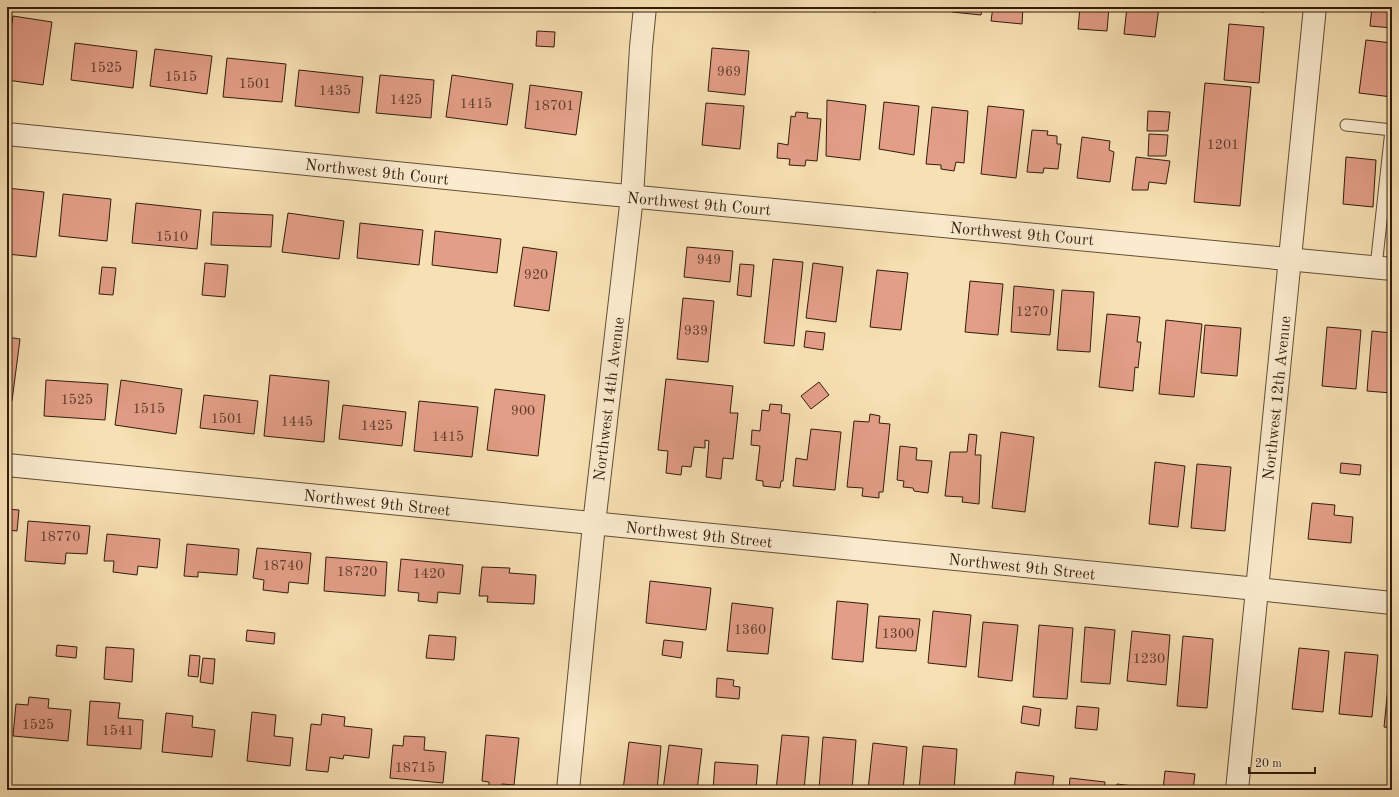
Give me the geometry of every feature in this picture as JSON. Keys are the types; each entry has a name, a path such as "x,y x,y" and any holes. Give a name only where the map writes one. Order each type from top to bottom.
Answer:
{"street":[{"name":"Northwest 14th Avenue","path":"568,790 594,524 632,197 641,47 645,7"},
{"name":"Northwest 12th Avenue","path":"1237,790 1315,7"},
{"name":"Northwest 9th Court","path":"7,134 632,197 1384,268"},
{"name":"Northwest 9th Street","path":"7,465 1257,589 1392,604"}],"lane":[{"path":"1346,125 1392,130 1384,268"}],"building":[{"path":"846,7 877,7 876,12 846,9"},
{"path":"952,7 982,7 981,15 952,12"},
{"path":"993,7 1023,7 1022,24 991,21"},
{"path":"1080,7 1109,7 1107,31 1078,29"},
{"path":"1127,7 1159,7 1155,37 1124,34"},
{"path":"1215,7 1264,7 1264,12"},
{"path":"1372,7 1392,7 1392,28 1370,26"},
{"path":"13,16 52,22 43,85 7,80 7,59"},
{"path":"1229,24 1264,27 1259,83 1224,80"},
{"path":"537,31 555,32 554,47 536,46"},
{"path":"1366,40 1392,43 1392,97 1359,93"},
{"path":"75,43 137,51 133,88 71,80"},
{"path":"712,48 749,51 745,95 708,91"},
{"path":"155,49 212,56 207,94 150,86"},
{"path":"227,58 286,64 282,102 223,97"},
{"path":"299,70 363,77 359,113 295,106"},
{"path":"380,75 434,80 431,118 376,113"},
{"path":"452,75 513,84 507,125 446,117"},
{"path":"1205,83 1251,87 1240,206 1194,202"},
{"path":"530,85 582,92 576,135 525,128"},
{"path":"827,100 866,105 860,160 826,156"},
{"path":"884,102 919,106 914,155 879,149"},
{"path":"706,103 744,106 740,149 702,145"},
{"path":"988,106 1024,110 1016,178 981,174"},
{"path":"932,107 968,111 964,163 956,162 954,171 941,169 941,165 926,164"},
{"path":"1148,111 1170,112 1168,131 1147,131"},
{"path":"796,112 808,113 807,118 821,119 817,161 806,160 805,166 789,165 790,159 777,158 778,143 788,145 791,116 795,117"},
{"path":"1032,130 1048,131 1047,135 1057,136 1057,144 1061,144 1058,169 1044,168 1043,173 1027,172"},
{"path":"1149,134 1168,135 1166,156 1148,156"},
{"path":"1082,137 1110,141 1109,150 1114,152 1110,182 1077,178"},
{"path":"1136,157 1170,161 1166,184 1149,182 1148,190 1132,190"},
{"path":"1346,157 1376,160 1373,207 1343,204"},
{"path":"7,188 44,192 36,257 7,254"},
{"path":"63,194 111,199 107,241 59,236"},
{"path":"136,203 201,210 197,249 132,243"},
{"path":"213,212 273,215 271,247 211,245"},
{"path":"288,213 344,221 339,259 282,252"},
{"path":"360,223 423,230 419,265 357,258"},
{"path":"435,231 501,239 497,273 432,265"},
{"path":"523,247 557,252 549,311 514,306"},
{"path":"687,247 733,251 730,282 684,277"},
{"path":"773,259 803,262 794,346 764,343"},
{"path":"205,263 228,265 225,297 202,295"},
{"path":"813,263 843,267 836,322 806,318"},
{"path":"740,264 754,265 751,297 737,295"},
{"path":"102,267 116,268 113,295 99,294"},
{"path":"877,270 908,273 901,330 870,327"},
{"path":"970,281 1003,284 998,335 965,332"},
{"path":"1014,286 1054,290 1050,335 1011,332"},
{"path":"1062,290 1094,292 1090,352 1057,350"},
{"path":"683,298 714,301 708,362 677,359"},
{"path":"1107,314 1140,317 1137,342 1141,342 1138,368 1135,367 1133,391 1099,387"},
{"path":"1166,320 1202,324 1194,397 1159,394"},
{"path":"1205,325 1241,328 1237,376 1201,373"},
{"path":"1327,327 1361,330 1356,389 1322,386"},
{"path":"806,331 825,333 823,350 804,347"},
{"path":"1372,331 1392,333 1392,393 1367,391"},
{"path":"7,337 20,339 12,401 7,400"},
{"path":"270,375 329,381 324,442 264,436"},
{"path":"666,379 733,386 730,413 738,413 733,459 723,458 721,479 706,477 709,441 705,440 705,448 694,447 691,467 682,466 681,475 666,473 668,451 658,450"},
{"path":"46,380 108,384 105,420 44,416"},
{"path":"121,380 182,389 176,434 115,425"},
{"path":"819,382 829,395 811,409 801,396"},
{"path":"495,389 545,395 538,456 487,450"},
{"path":"204,395 258,401 254,434 200,428"},
{"path":"419,401 478,407 472,457 414,451"},
{"path":"770,404 782,405 781,413 790,414 783,481 781,481 780,488 763,486 763,481 756,480 760,446 751,445 752,430 760,431 762,410 769,411"},
{"path":"343,405 406,412 402,446 339,439"},
{"path":"870,414 880,416 879,423 890,424 883,492 879,492 879,498 862,496 863,488 847,487 854,421 869,422"},
{"path":"811,429 841,432 835,490 793,486 796,458 807,460"},
{"path":"1001,432 1034,437 1025,512 992,508"},
{"path":"969,434 977,435 975,455 981,455 979,504 962,502 963,497 945,496 950,452 967,452"},
{"path":"900,446 917,448 916,460 932,461 928,493 914,491 913,488 903,487 904,481 897,480"},
{"path":"1155,462 1185,466 1178,527 1149,524"},
{"path":"1341,463 1361,465 1360,475 1340,473"},
{"path":"1197,464 1231,467 1225,531 1191,528"},
{"path":"1312,503 1335,505 1334,515 1353,517 1351,543 1308,539"},
{"path":"7,509 19,510 17,531 7,530"},
{"path":"28,521 90,526 87,554 66,553 65,564 25,561"},
{"path":"107,534 160,539 157,568 138,566 137,575 113,572 114,561 104,561"},
{"path":"187,544 239,549 237,575 198,572 198,577 184,576"},
{"path":"257,548 311,553 308,584 289,582 288,593 263,590 264,580 253,578"},
{"path":"326,557 387,562 385,596 324,591"},
{"path":"401,559 463,565 460,594 438,592 437,603 418,601 419,593 398,591"},
{"path":"482,567 510,568 509,573 536,575 534,604 487,602 488,596 479,596"},
{"path":"650,581 711,588 706,630 646,623"},
{"path":"837,601 868,604 863,662 832,659"},
{"path":"732,603 773,608 768,654 727,651"},
{"path":"933,611 971,615 966,667 928,663"},
{"path":"879,616 920,619 916,651 876,648"},
{"path":"983,622 1018,625 1012,681 978,677"},
{"path":"1039,625 1073,628 1067,699 1033,697"},
{"path":"1085,627 1115,630 1110,684 1081,682"},
{"path":"247,630 275,633 274,644 246,641"},
{"path":"1132,631 1170,635 1166,685 1127,681"},
{"path":"429,635 456,637 454,660 426,658"},
{"path":"1183,636 1213,639 1207,708 1177,706"},
{"path":"664,640 683,642 681,658 662,655"},
{"path":"57,645 77,647 76,658 56,656"},
{"path":"106,647 134,649 132,682 104,679"},
{"path":"1299,648 1329,651 1323,712 1292,709"},
{"path":"1345,652 1378,655 1372,717 1339,714"},
{"path":"190,655 200,656 198,677 188,676"},
{"path":"203,658 215,659 213,684 200,682"},
{"path":"1390,667 1392,667 1392,728 1384,727"},
{"path":"717,678 734,680 733,686 740,687 739,699 716,697"},
{"path":"29,697 49,699 48,708 71,710 68,741 13,736 16,704 28,705"},
{"path":"90,701 120,703 118,718 143,720 141,749 87,745"},
{"path":"1023,706 1041,709 1039,726 1021,723"},
{"path":"1077,706 1099,708 1097,730 1075,728"},
{"path":"252,712 276,715 274,736 293,738 290,766 247,761"},
{"path":"166,713 193,716 192,727 215,730 212,757 162,752"},
{"path":"322,714 345,717 344,726 372,729 369,758 344,755 343,759 330,757 328,772 306,770 311,724 321,725"},
{"path":"486,735 519,738 514,785 502,784 501,790 489,788 489,782 482,781"},
{"path":"782,735 809,737 804,790 776,790"},
{"path":"404,736 425,737 424,750 446,752 443,783 390,778 393,745 403,746"},
{"path":"823,737 856,740 852,790 819,790"},
{"path":"629,742 661,746 657,790 623,790"},
{"path":"873,743 907,747 903,790 868,790"},
{"path":"669,745 702,749 697,790 663,790"},
{"path":"923,746 957,749 954,790 919,790"},
{"path":"715,762 758,765 756,790 713,790"},
{"path":"1165,771 1195,774 1193,790 1163,790"},
{"path":"1016,772 1054,776 1052,790 1014,790"},
{"path":"1070,778 1105,782 1104,790 1069,790"},
{"path":"1117,784 1150,788 1150,790 1116,790"}]}
